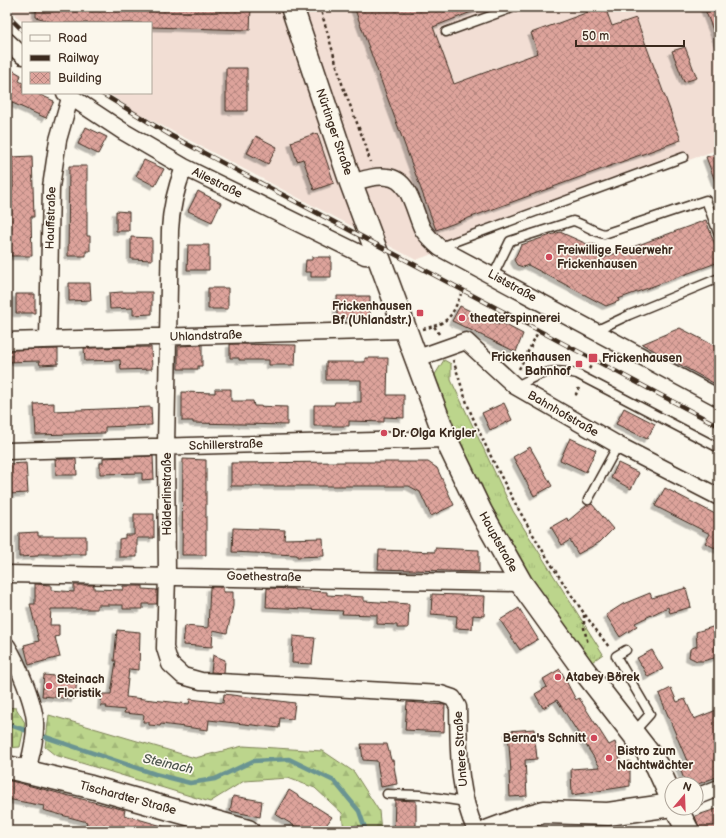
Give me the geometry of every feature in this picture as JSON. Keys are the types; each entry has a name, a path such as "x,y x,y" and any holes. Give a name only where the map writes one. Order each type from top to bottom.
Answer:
{"main road":[{"name":"Nürtinger Straße","path":"292,7 377,257"},
{"name":"Hauptstraße","path":"377,257 446,439 481,512 521,583 583,669 657,766 664,781"},
{"name":"Tischardter Straße","path":"17,769 248,831"},
{"path":"489,831 544,812 608,814 664,806"},
{"path":"680,816 688,831"}],"street":[{"path":"7,42 22,55"},
{"name":"Ailestraße","path":"67,95 184,167 365,256 377,257"},
{"name":"Hauffstraße","path":"48,340 51,187 67,95"},
{"name":"Hölderlinstraße","path":"184,167 176,187 171,207 166,446 167,575 165,648 170,664 183,676 201,681 350,689"},
{"name":"Liststraße","path":"351,183 388,176 400,181 408,192 423,229 430,240 440,248 719,398"},
{"name":"Uhlandstraße","path":"7,341 169,338 404,330"},
{"name":"Bahnhofstraße","path":"415,359 466,340 515,386 618,445 719,498"},
{"name":"Schillerstraße","path":"7,450 446,439"},
{"name":"Goethestraße","path":"7,574 167,575 521,583"},
{"path":"7,646 15,658 34,714 35,724 33,744 17,769"},
{"name":"Untere Straße","path":"350,689 441,694 453,698 458,707 460,777 466,802 476,831"},
{"path":"704,794 719,788"}],"lane":[{"path":"446,32 515,7"},
{"path":"440,248 684,157"},
{"path":"493,276 510,241 573,221 582,223 597,233 604,234 706,200 719,235"},
{"path":"594,332 628,315 719,278"},
{"path":"515,386 546,371 559,370 577,374 719,448"},
{"path":"588,500 618,445"},
{"path":"626,650 616,656 650,714 632,733"},
{"path":"387,794 420,795 466,802"}],"path":[{"path":"320,7 343,87 366,146 374,178"},
{"path":"434,326 445,323 449,319 462,294"},
{"path":"522,364 537,334"},
{"path":"447,347 473,419 499,473 544,552 584,615 616,656"}],"shaded area":[{"path":"7,7 719,7 719,149 416,260 136,112 109,94 152,94 152,22 23,22"}],"green space":[{"path":"444,360 451,364 451,380 513,511 603,654 589,664 522,574 467,472 431,381"},
{"path":"7,707 16,708 25,723 20,747 7,748"},
{"path":"49,715 195,758 243,746 323,751 354,772 379,811 381,831 344,831 342,813 315,788 288,778 244,781 210,802 55,755 45,747"}],"building":[{"path":"36,7 251,7 250,30 152,27 152,22 52,22 36,17"},
{"path":"354,7 484,7 433,27 454,84 538,53 531,33 602,7 605,7 612,26 636,18 681,140 436,230"},
{"path":"704,7 719,7 719,43 718,43"},
{"path":"685,47 697,78 684,82 672,51"},
{"path":"7,67 21,75 19,81 22,82 22,94 38,94 54,101 46,118 8,101 7,103"},
{"path":"226,68 247,68 247,111 226,111"},
{"path":"86,127 107,137 98,154 78,144"},
{"path":"317,133 334,183 314,190 303,159 297,161 291,142"},
{"path":"256,136 277,147 268,164 247,153"},
{"path":"719,153 719,189 718,189 706,157"},
{"path":"32,156 34,217 31,217 32,256 11,256 11,253 7,253 7,188 13,188 12,157"},
{"path":"144,160 164,169 155,186 136,176"},
{"path":"69,166 87,166 87,236 90,236 90,251 86,251 86,256 68,256"},
{"path":"198,191 221,203 212,222 188,211"},
{"path":"116,211 129,212 129,231 116,231"},
{"path":"706,220 719,256 719,262 618,299 619,301 606,306 528,265 523,267 517,265 514,260 521,245 560,232 587,244 591,243 598,246 603,258"},
{"path":"131,237 152,238 152,260 131,259"},
{"path":"188,245 209,245 209,270 187,270"},
{"path":"312,257 331,257 331,277 311,277 311,272 305,272 306,260 312,260"},
{"path":"69,283 90,283 91,300 69,301"},
{"path":"208,288 228,288 228,309 208,309"},
{"path":"152,292 152,314 133,315 133,308 110,309 109,293"},
{"path":"16,294 35,294 35,313 16,313"},
{"path":"337,296 370,296 370,318 337,318"},
{"path":"460,306 499,325 500,322 523,334 516,352 452,321"},
{"path":"680,328 719,348 719,386 642,344"},
{"path":"230,344 296,345 295,365 269,365 269,360 239,360 239,358 230,358"},
{"path":"202,345 202,366 198,366 198,369 178,369 178,346"},
{"path":"151,347 152,369 121,370 120,360 85,361 84,348"},
{"path":"58,349 58,364 40,365 39,361 7,362 7,350"},
{"path":"365,358 388,358 387,395 404,395 404,418 384,417 384,422 349,421 349,426 314,426 314,405 334,405 335,402 361,402 361,380 326,380 326,362 365,362"},
{"path":"215,389 231,389 231,401 253,401 254,406 287,407 287,425 193,423 193,421 182,421 182,392 215,393"},
{"path":"54,403 54,411 151,407 152,425 105,427 105,433 36,435 34,404"},
{"path":"504,403 512,420 490,430 482,413"},
{"path":"624,408 655,424 647,439 616,424"},
{"path":"570,438 596,450 586,472 560,460"},
{"path":"530,447 552,486 534,496 513,457"},
{"path":"153,456 154,479 142,480 142,473 100,474 100,463 103,463 103,458"},
{"path":"55,459 76,459 77,475 56,475"},
{"path":"183,459 206,460 206,555 182,555"},
{"path":"428,462 437,468 454,505 431,516 420,492 409,486 231,486 231,463"},
{"path":"26,463 28,493 9,494 7,464"},
{"path":"618,463 639,473 631,489 611,478"},
{"path":"665,488 719,516 719,550 705,543 710,534 655,506"},
{"path":"592,504 613,529 600,542 578,554 570,540 562,545 551,527 567,518 568,521 587,505"},
{"path":"134,514 154,514 154,538 137,538 137,557 119,557 119,539 125,538 125,535 134,535"},
{"path":"233,528 285,530 284,539 323,538 324,556 297,557 297,555 232,552"},
{"path":"38,532 38,536 86,536 86,554 38,554 38,556 19,557 19,533"},
{"path":"435,548 479,550 479,572 378,569 379,550 435,552"},
{"path":"35,584 51,585 51,590 74,592 74,585 94,585 94,589 123,590 123,586 143,586 143,589 157,590 157,604 143,604 143,609 123,609 123,605 97,605 97,609 51,609 50,625 59,625 59,636 55,637 60,657 29,665 24,645 39,641 30,604 35,604"},
{"path":"210,587 223,587 223,592 233,592 233,606 227,633 213,630 212,647 183,645 185,626 208,628"},
{"path":"267,588 327,592 327,595 364,597 364,601 409,604 408,628 397,628 397,625 377,624 377,615 342,614 343,611 266,607"},
{"path":"686,588 691,607 670,613 668,607 635,623 637,626 620,637 606,615 623,604 650,593 652,598"},
{"path":"432,594 485,596 484,616 473,615 472,629 456,628 457,616 431,614"},
{"path":"519,608 538,639 520,650 500,620"},
{"path":"719,625 719,645 715,646 718,657 697,661 689,657 690,649 697,646 696,632"},
{"path":"117,630 140,632 139,670 129,669 126,697 189,704 190,699 223,703 224,694 295,703 293,719 280,718 279,728 209,720 208,730 161,724 160,726 149,725 149,722 143,722 144,715 124,713 125,710 101,706 102,694 111,694 116,661 114,661"},
{"path":"293,636 315,638 312,664 292,663"},
{"path":"652,650 663,669 648,677 637,658"},
{"path":"213,655 225,660 224,673 211,672"},
{"path":"560,669 576,700 579,698 609,745 615,742 621,763 630,761 630,786 572,795 571,769 600,767 557,700 543,708 535,694 547,687 543,679"},
{"path":"44,675 77,678 75,699 42,696"},
{"path":"671,688 677,702 685,699 694,719 719,709 719,776 704,782 704,776 683,776 678,764 687,761 659,694"},
{"path":"407,702 445,705 444,732 405,730"},
{"path":"534,729 537,759 525,760 527,796 510,797 509,772 511,772 508,731"},
{"path":"361,744 387,744 391,760 393,760 397,784 381,787 377,761 363,760"},
{"path":"7,780 125,810 124,815 169,828 169,831 100,831 85,827 87,822 43,810 44,806 7,799"},
{"path":"289,790 332,817 322,831 303,831 275,814"},
{"path":"233,796 262,801 260,817 230,811"},
{"path":"395,800 416,801 416,831 394,831"},
{"path":"719,808 719,829 700,831 695,816 704,816 704,813"}],"waterway":[{"name":"Steinach","path":"7,724 155,774 190,783 215,779 253,761 289,759 334,781 359,811 366,831"}],"railway":[{"path":"7,15 22,30"},
{"path":"103,94 170,135 719,426"}],"place":[{"name":"Freiwillige Feuerwehr Frickenhausen","path":"549,257"},
{"name":"Frickenhausen Bf (Uhlandstr.)","path":"420,313"},
{"name":"theaterspinnerei","path":"462,318"},
{"name":"Frickenhausen","path":"593,358"},
{"name":"Frickenhausen Bahnhof","path":"579,364"},
{"name":"Dr. Olga Krigler","path":"384,433"},
{"name":"Atabey Börek","path":"558,677"},
{"name":"Steinach Floristik","path":"49,686"},
{"name":"Berna's Schnitt","path":"594,738"},
{"name":"Bistro zum Nachtwächter","path":"609,758"}]}
